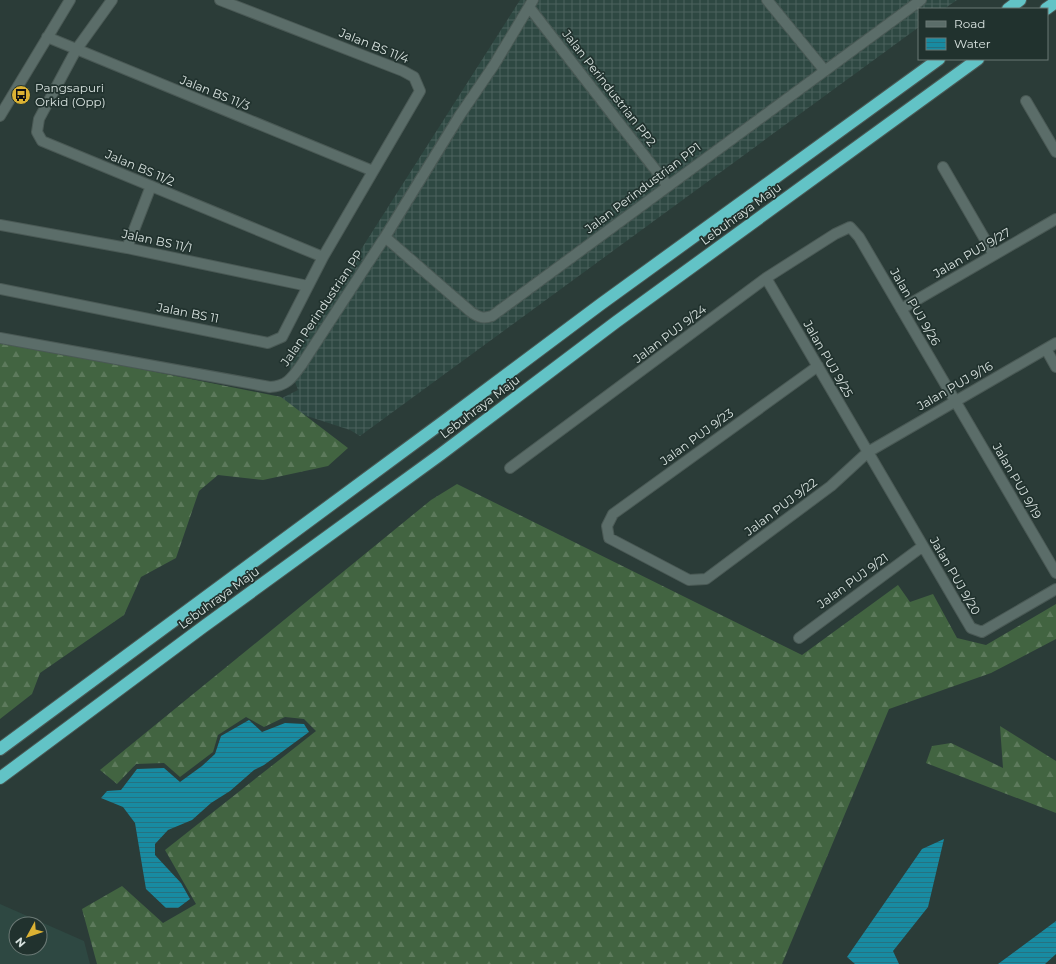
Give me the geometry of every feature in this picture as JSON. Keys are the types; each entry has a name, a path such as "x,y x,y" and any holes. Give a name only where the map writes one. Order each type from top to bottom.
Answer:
{"highway":[{"path":"1009,8 1020,0"},
{"path":"1047,8 1056,2"},
{"name":"Lebuhraya Maju","path":"0,750 601,304 938,60"},
{"name":"Lebuhraya Maju","path":"0,778 209,622 441,454 616,322 977,60"}],"street":[{"path":"0,116 70,0"},
{"path":"76,50 112,0"},
{"name":"Jalan BS 11/4","path":"220,0 403,71 414,77 420,91 322,257"},
{"path":"767,0 824,70"},
{"name":"Jalan Perindustrian PP1","path":"385,237 471,312 478,317 485,318 492,316 921,0"},
{"name":"Jalan Perindustrian PP2","path":"531,4 668,186"},
{"name":"Jalan Perindustrian PP","path":"0,338 270,387 280,386 291,378 302,364 385,237 460,115 494,66 531,4"},
{"name":"Jalan BS 11/3","path":"47,37 373,172"},
{"name":"Jalan BS 11/2","path":"76,50 38,119 37,132 42,141 322,257"},
{"path":"1026,101 1056,152"},
{"path":"943,166 994,255"},
{"path":"127,248 151,186"},
{"name":"Jalan PUJ 9/27","path":"901,309 1056,219"},
{"name":"Jalan BS 11/1","path":"0,225 127,248 308,286"},
{"name":"Jalan PUJ 9/24","path":"510,468 766,278 835,234 850,227"},
{"name":"Jalan PUJ 9/26","path":"850,227 860,237 955,401"},
{"name":"Jalan BS 11","path":"0,289 268,343 282,337 322,257"},
{"name":"Jalan PUJ 9/25","path":"766,278 868,452"},
{"name":"Jalan PUJ 9/16","path":"868,452 1056,343"},
{"path":"1046,349 1056,366"},
{"name":"Jalan PUJ 9/23","path":"706,579 689,580 609,538 606,526 613,514 818,366"},
{"name":"Jalan PUJ 9/19","path":"955,401 1056,573"},
{"name":"Jalan PUJ 9/20","path":"868,452 971,628 982,632 1056,589"},
{"name":"Jalan PUJ 9/22","path":"706,579 830,486 868,452"},
{"name":"Jalan PUJ 9/21","path":"799,638 923,546"}],"shaded area":[{"path":"520,0 957,0 945,8 918,8 918,28 360,436 350,430 270,404 298,390 288,364"},
{"path":"0,904 27,916 8,916 8,956 48,956 48,925 84,941 90,964 0,964"}],"green space":[{"path":"0,341 281,397 348,448 328,466 263,480 218,475 199,491 176,558 141,577 124,615 40,673 32,694 0,719"},
{"path":"457,484 802,655 898,585 910,602 933,594 957,638 986,645 1056,604 1056,639 991,673 889,709 782,964 97,964 82,909 122,886 163,923 196,904 165,850 316,731 304,719 285,717 264,727 246,717 218,735 213,752 180,777 164,763 136,764 117,784 100,770 431,500"},
{"path":"1000,726 1056,761 1056,813 926,763 932,746 951,743 1003,768"}],"water":[{"path":"249,720 262,732 285,723 304,724 309,732 264,765 254,770 230,791 211,803 192,820 168,830 155,844 155,855 181,883 190,899 178,908 166,908 146,889 135,823 123,807 101,798 107,791 121,790 137,769 164,768 180,782 202,766 215,754 221,736"},
{"path":"944,839 928,907 893,951 899,964 855,964 847,957 922,849"},
{"path":"1056,921 1056,954 1045,964 998,964"}],"place":[{"name":"Pangsapuri Orkid (Opp)","path":"21,95"}]}
